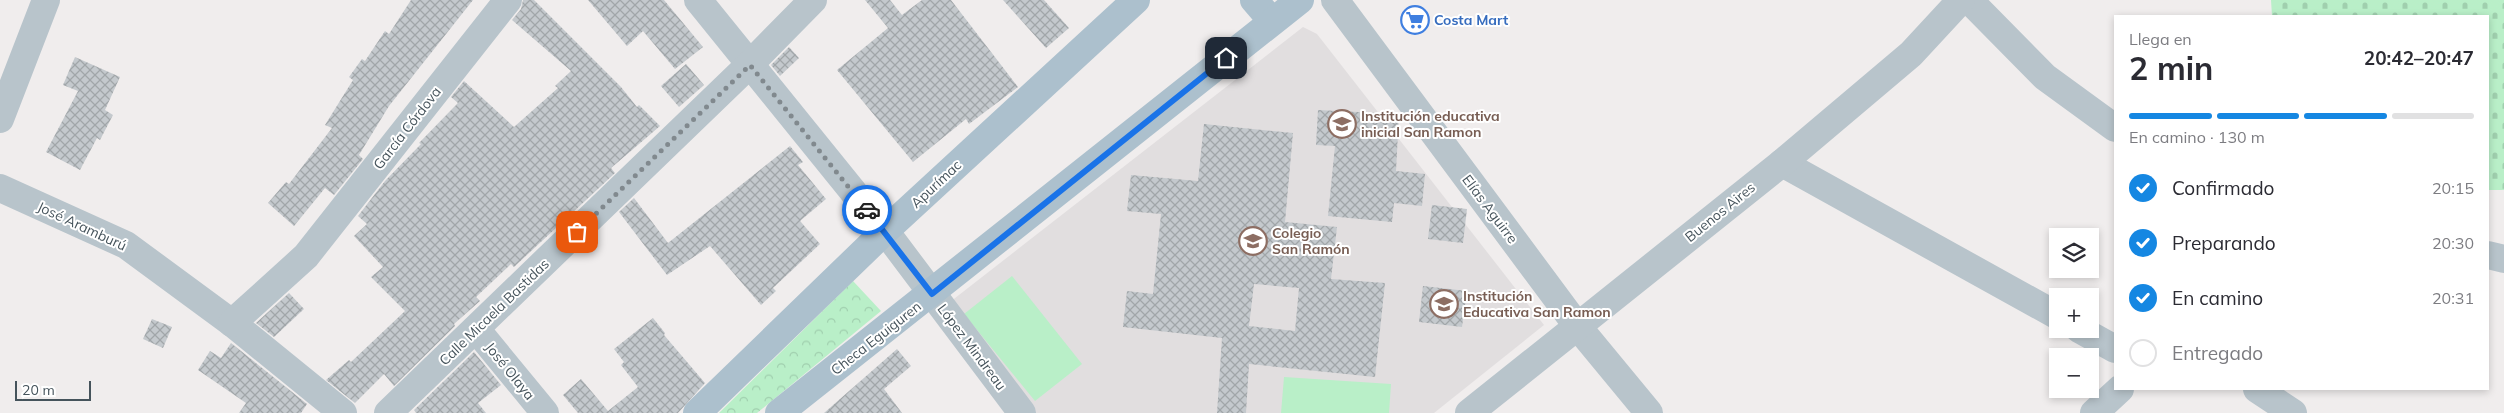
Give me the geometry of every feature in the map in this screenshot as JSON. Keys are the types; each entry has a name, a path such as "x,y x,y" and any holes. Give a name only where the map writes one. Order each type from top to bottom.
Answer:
{"main road":[{"name":"Apurímac","path":"697,413 884,232 1136,0"},
{"path":"1254,0 1272,21"},
{"name":"Checa Eguiguren","path":"779,413 932,294 1300,0"}],"street":[{"path":"0,119 10,58 46,0"},
{"name":"García Córdova","path":"232,323 306,256 508,0"},
{"name":"López Mindreau","path":"698,0 884,232 1022,413"},
{"name":"Calle Micaela Bastidas","path":"388,413 750,65 813,0"},
{"name":"Elías Aguirre","path":"1335,0 1578,327 1649,413"},
{"name":"Buenos Aires","path":"1469,413 1782,163 1910,54 1961,0"},
{"path":"1969,0 2045,77 2114,127"},
{"path":"1782,163 2049,311"},
{"name":"José Aramburú","path":"0,188 126,245 232,323 343,413"},
{"path":"2489,254 2504,259"},
{"name":"José Olaya","path":"476,329 545,413"},
{"path":"2096,338 2114,348"},
{"path":"2094,413 2119,390"},
{"path":"2258,390 2293,413"}],"shaded area":[{"name":"Colegio San Ramón","path":"1303,27 1317,34 1544,325 1434,413 1023,413 941,309"}],"green space":[{"path":"2271,0 2504,0 2504,190 2489,190 2489,15 2272,15"},
{"path":"1012,276 1082,364 1035,401 964,314"},
{"path":"853,281 881,311 757,413 719,413"},
{"path":"1284,377 1391,384 1389,413 1281,413"}],"building":[{"path":"411,0 473,0 389,106 359,155 363,159 334,195 325,188 294,226 268,203 286,182 289,184 332,128 325,125 353,80 349,77 362,59 365,61 385,31 389,34"},
{"path":"523,0 534,0 621,87 637,107 639,105 660,126 611,168 615,173 514,267 511,264 476,297 480,301 454,324 455,326 394,386 384,374 355,403 326,380 349,360 351,362 405,311 371,277 383,267 354,236 367,224 358,216 385,181 458,103 451,97 464,81 514,127 558,88 555,86 571,71 512,20 521,9"},
{"path":"588,0 664,0 703,47 675,69 643,31 627,46"},
{"path":"865,0 890,0 902,15 922,0 951,0 1018,87 969,124 966,119 913,162 837,70 888,28"},
{"path":"1003,0 1044,0 1069,28 1046,48"},
{"path":"789,47 799,58 780,76 771,65"},
{"path":"75,57 120,77 105,110 113,115 100,140 97,138 80,170 46,152 78,91 63,85"},
{"path":"686,64 704,85 679,107 661,86"},
{"path":"1318,110 1399,114 1396,171 1425,174 1422,206 1394,203 1392,222 1328,216 1335,146 1316,145"},
{"path":"1204,124 1293,133 1285,222 1337,227 1331,279 1385,283 1375,377 1249,364 1246,413 1217,413 1222,338 1123,327 1127,291 1153,294 1161,214 1127,211 1131,175 1198,181","holes":["1254,284 1299,288 1295,331 1249,326"]},
{"path":"790,146 803,162 798,165 826,199 800,221 820,244 773,288 776,291 761,305 710,246 667,275 619,212 634,198 668,243"},
{"path":"1432,205 1467,209 1463,243 1428,239"},
{"path":"1423,286 1467,291 1462,327 1419,322"},
{"path":"289,293 304,309 274,337 256,323"},
{"path":"653,318 665,333 664,335 705,383 678,413 578,413 563,395 581,379 608,411 638,387 621,365 624,362 614,349"},
{"path":"152,319 172,327 163,348 143,339"},
{"path":"231,343 307,404 301,413 239,413 246,403 198,370 210,351 221,358"},
{"path":"897,349 911,366 884,389 902,413 824,413"},
{"path":"474,352 501,385 478,403 486,413 416,413 414,410"}],"way so far":[{"path":"577,232 750,65 867,210"}],"place":[{"name":"Costa Mart","path":"1415,20"},
{"name":"Institución educativa inicial San Ramon","path":"1342,124"},
{"name":"Colegio San Ramón","path":"1253,241"},
{"name":"Institución Educativa San Ramon","path":"1444,304"}],"route":[{"path":"867,210 932,294 1226,58"}]}
